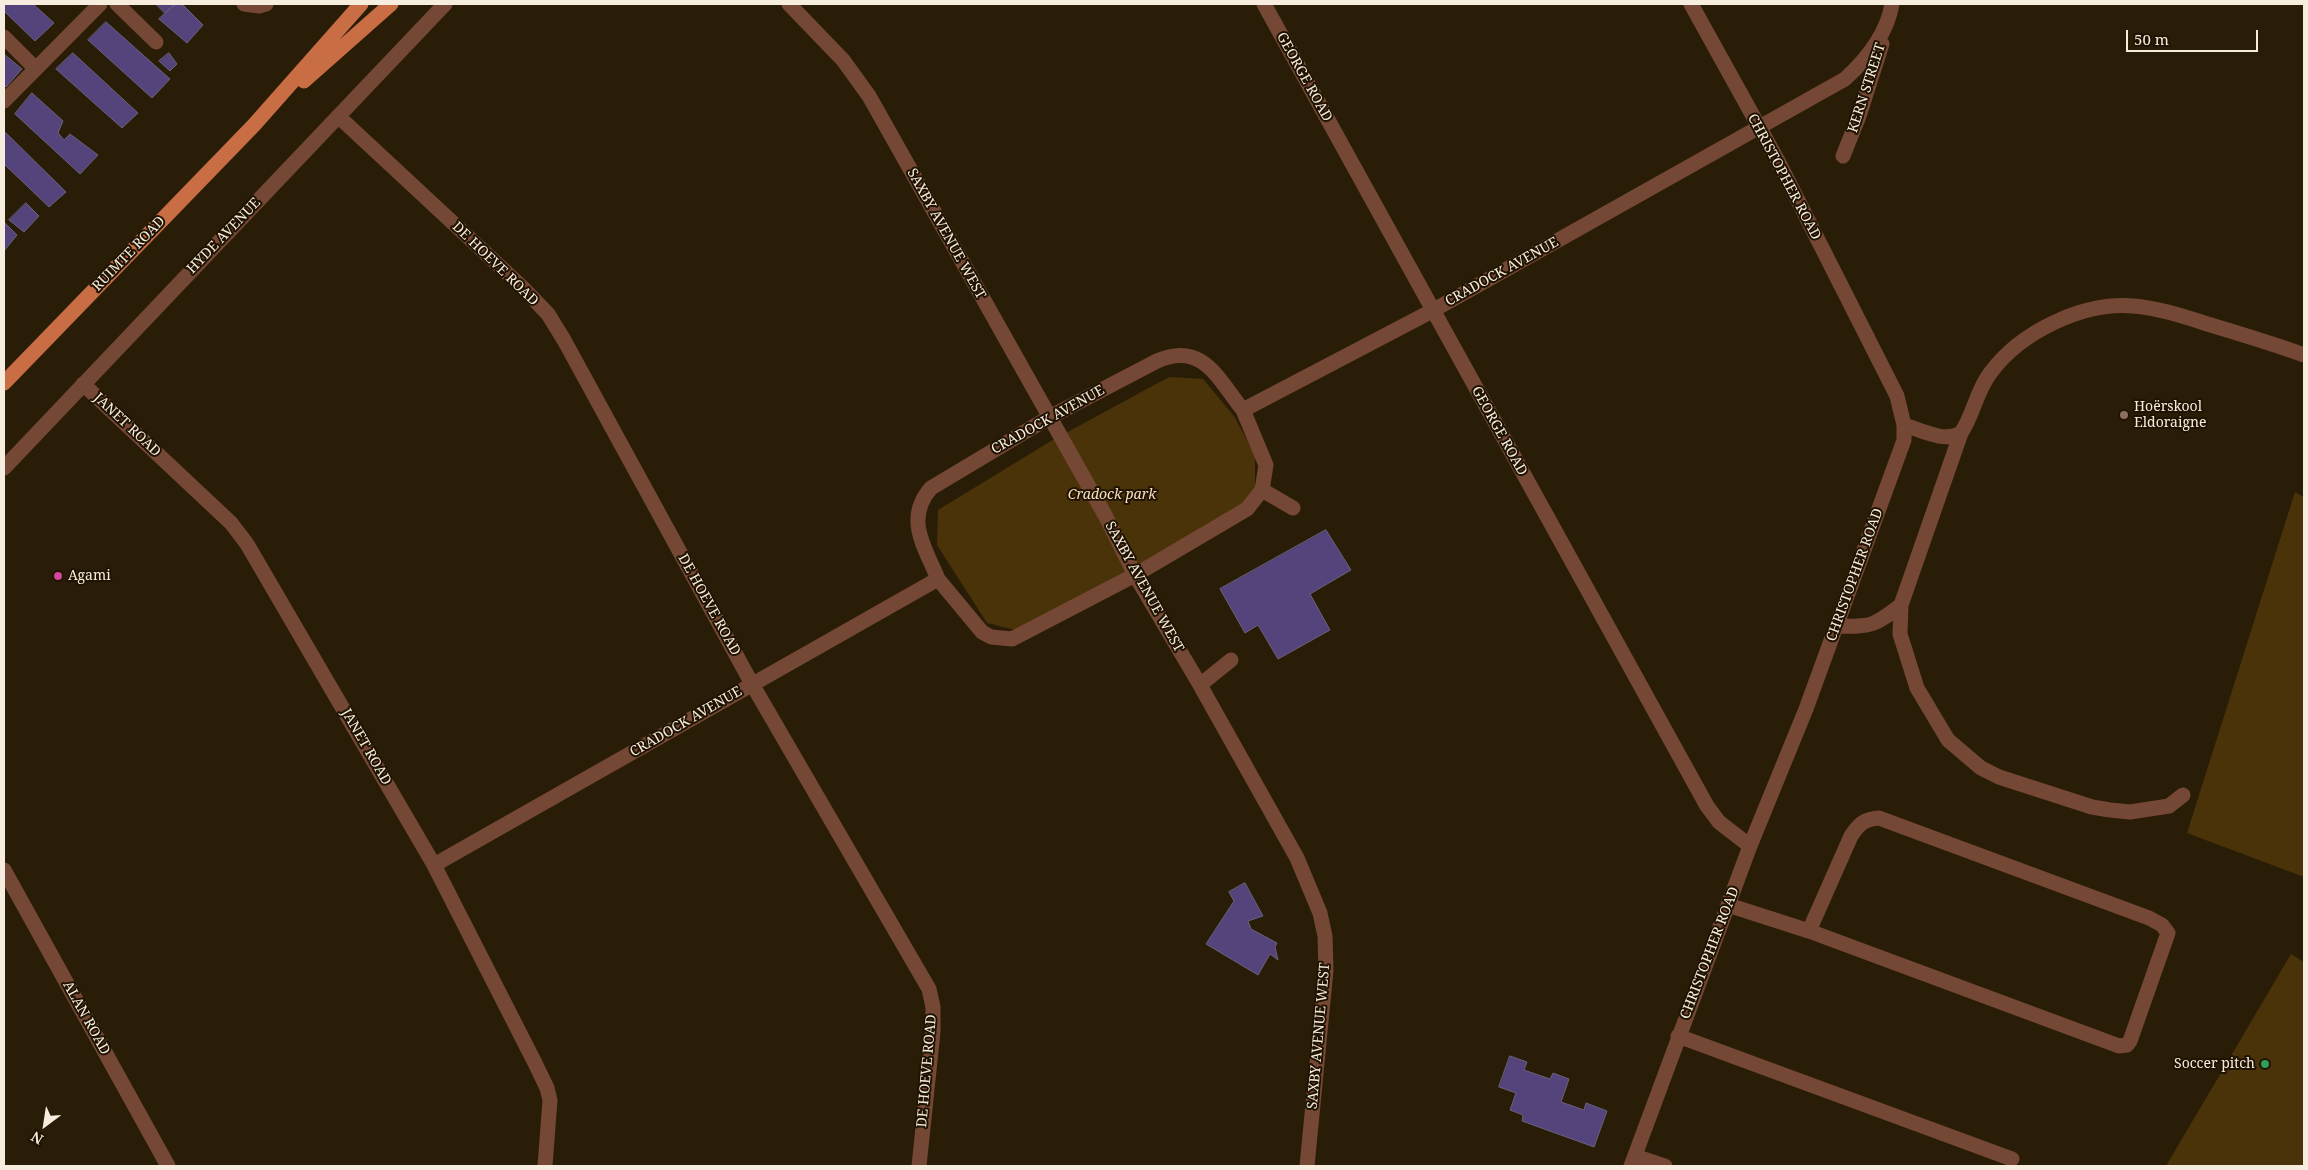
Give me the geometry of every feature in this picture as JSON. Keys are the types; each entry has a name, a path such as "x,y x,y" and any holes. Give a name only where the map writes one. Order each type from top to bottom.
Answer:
{"main road":[{"name":"RUIMTE ROAD","path":"4,383 254,126 361,4"},
{"name":"RUIMTE ROAD","path":"254,126 391,4"}],"street":[{"path":"4,101 100,4"},
{"path":"117,4 156,42"},
{"path":"244,4 259,6 266,4"},
{"name":"HYDE AVENUE","path":"4,468 444,4"},
{"name":"SAXBY AVENUE WEST","path":"789,4 843,60 869,96 1048,418 1106,518 1135,575 1200,685 1297,858 1320,912 1325,936 1326,970 1308,1166"},
{"name":"GEORGE ROAD","path":"1264,4 1432,311 1708,806 1719,822 1750,846"},
{"name":"CHRISTOPHER ROAD","path":"1633,1161 1750,846 1806,709 1904,440 1904,425 1897,396 1778,161 1691,4"},
{"name":"KERN STREET","path":"1758,127 1845,79 1872,51 1890,11"},
{"name":"KERN STREET","path":"1843,156 1874,72 1890,11"},
{"path":"4,37 36,69"},
{"name":"DE HOEVE ROAD","path":"338,116 523,288 548,314 752,684 929,989 933,1032 919,1166"},
{"name":"CRADOCK AVENUE","path":"1243,410 1432,311 1758,127"},
{"path":"2183,795 2169,806 2130,812 2110,810 1999,776 1980,768 1948,740 1917,688 1900,634 1901,605 1961,433 1980,388 1991,371 2034,333 2056,320 2090,309 2132,306 2176,314 2304,355"},
{"name":"CRADOCK AVENUE","path":"1179,355 1204,361 1243,410 1266,465 1262,490 1247,509 1135,575 1012,639 991,637 982,632 938,579 918,531 921,499 931,488 1048,418 1168,356 1179,355"},
{"name":"JANET ROAD","path":"83,384 242,535 434,865 547,1088 550,1111 545,1166"},
{"path":"1904,425 1945,438 1955,437 1961,433"},
{"path":"1262,490 1293,508"},
{"name":"CRADOCK AVENUE","path":"434,865 938,579"},
{"path":"1837,626 1865,627 1881,620 1901,605"},
{"path":"1200,685 1231,660"},
{"path":"1728,905 1809,931 2123,1046 2130,1041 2136,1028 2168,932 2162,925 2149,918 1878,818 1868,818 1861,823 1851,836 1809,931"},
{"name":"ALAN ROAD","path":"4,870 168,1166"},
{"path":"1678,1036 2012,1159"},
{"path":"1633,1161 1665,1166"}],"green space":[{"name":"Cradock park","path":"1169,377 1203,379 1234,416 1255,455 1255,488 1242,509 1020,631 987,623 937,545 938,510 1051,441"},
{"path":"2295,492 2304,497 2304,877 2187,833"},
{"name":"Soccer pitch","path":"2291,954 2304,962 2304,1166 2166,1166"}],"building":[{"path":"4,4 33,4 54,23 35,41 4,11"},
{"path":"156,4 176,4 165,13"},
{"path":"176,4 182,4 203,25 187,43 159,19"},
{"path":"106,22 170,79 152,98 88,40"},
{"path":"73,53 138,113 122,128 56,69"},
{"path":"169,53 177,64 170,71 159,61"},
{"path":"4,54 22,69 6,87 4,85"},
{"path":"32,93 63,121 58,133 64,140 70,134 98,155 80,174 15,114"},
{"path":"4,131 66,192 49,207 4,164"},
{"path":"26,203 39,216 24,232 9,220"},
{"path":"4,222 17,235 4,251"},
{"path":"1326,530 1351,570 1310,594 1330,630 1278,659 1258,625 1245,633 1220,589"},
{"path":"1245,883 1263,916 1248,921 1251,929 1277,943 1275,947 1278,960 1270,954 1258,975 1206,944 1234,901 1229,892"},
{"path":"1510,1056 1527,1062 1524,1070 1550,1079 1553,1073 1569,1079 1561,1102 1584,1110 1586,1103 1607,1111 1594,1147 1522,1121 1523,1115 1510,1110 1516,1093 1499,1087"}],"place":[{"name":"Hoërskool Eldoraigne","path":"2124,415"},
{"name":"Agami","path":"58,576"},
{"name":"Soccer pitch","path":"2265,1064"}]}
